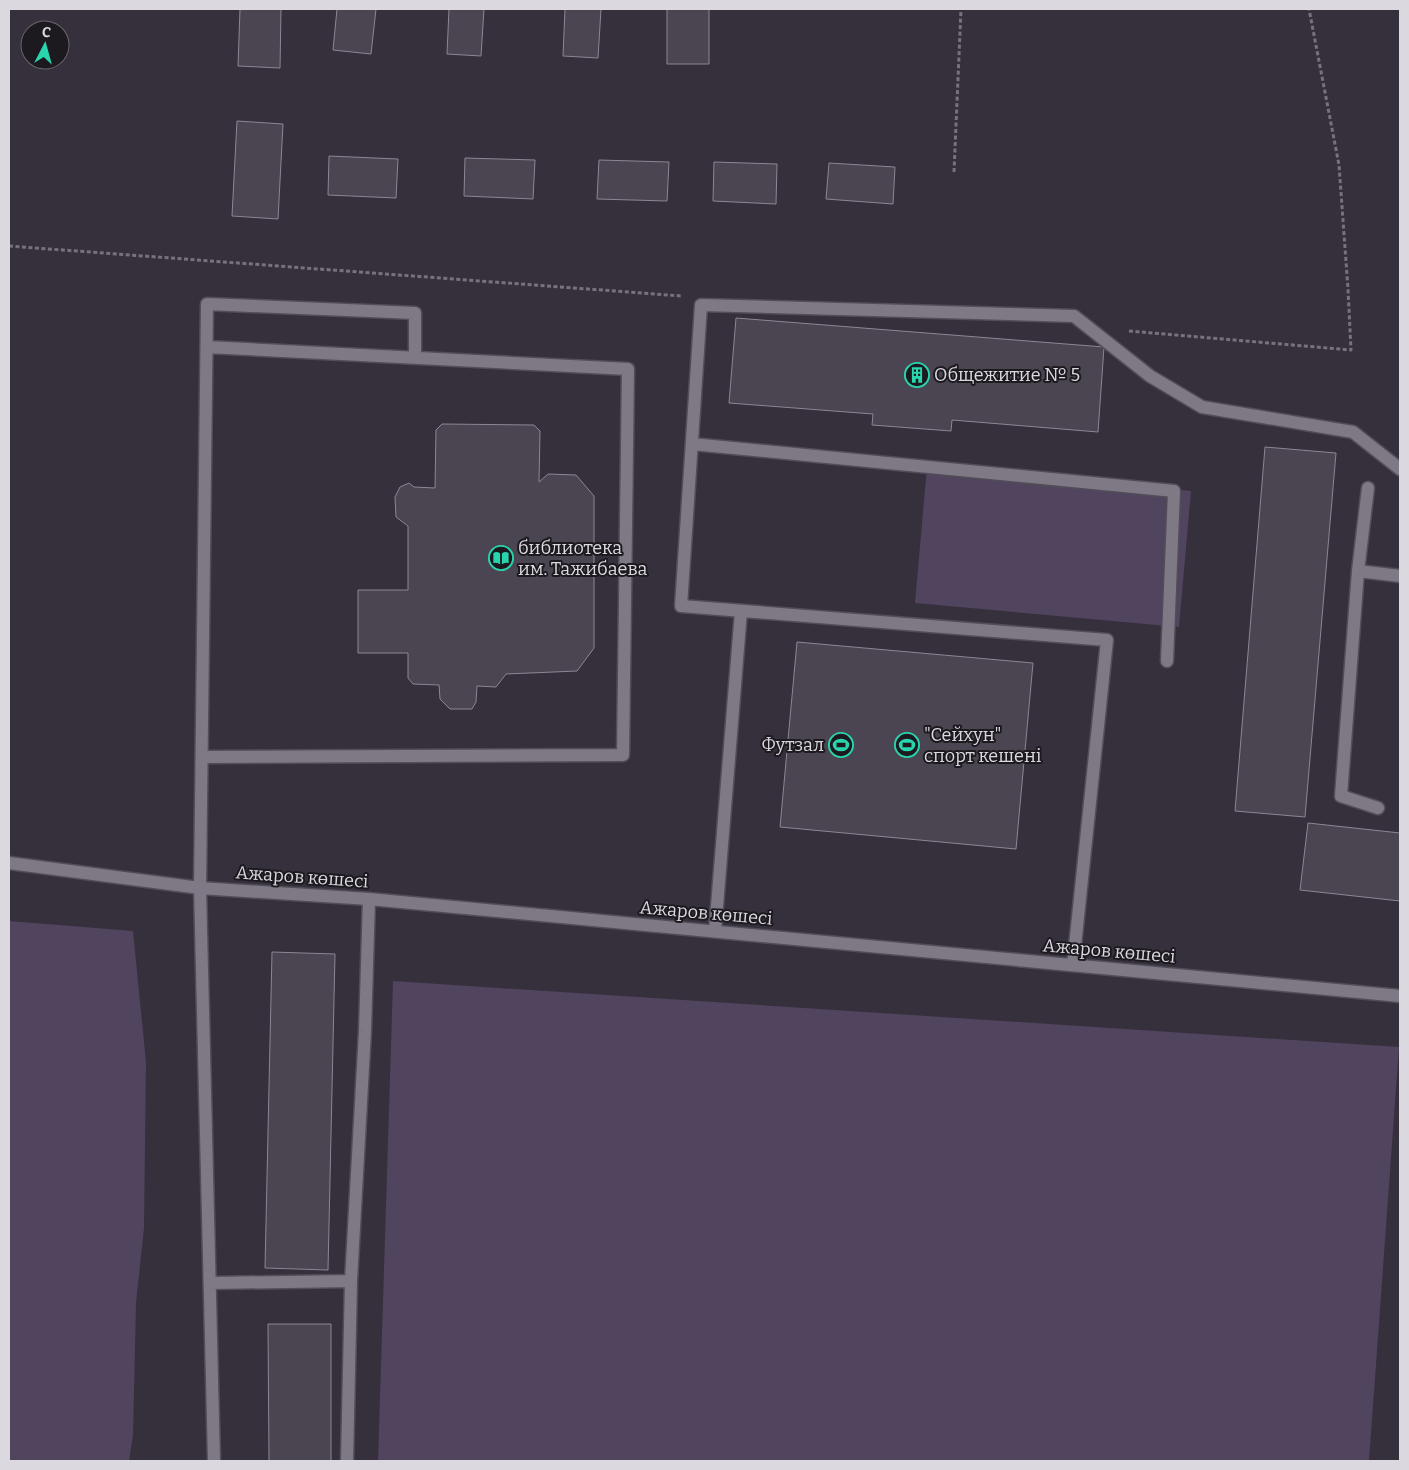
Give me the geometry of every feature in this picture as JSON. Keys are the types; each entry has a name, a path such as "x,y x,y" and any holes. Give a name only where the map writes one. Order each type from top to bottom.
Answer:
{"street":[{"path":"214,1461 200,888 207,304 415,313 414,358"},
{"path":"1073,965 1106,640 681,606 701,305 1074,316 1150,376 1202,407 1353,432 1400,469"},
{"path":"202,757 623,755 628,369 207,347"},
{"path":"692,444 1174,491 1167,661"},
{"path":"1368,488 1358,571 1341,796 1378,808"},
{"path":"1358,571 1400,576"},
{"path":"715,931 741,611"},
{"name":"Ажаров көшесі","path":"9,864 200,888 369,899 1400,996"},
{"path":"347,1461 351,1281 366,1031 369,899"},
{"path":"210,1283 351,1281"}],"path":[{"path":"954,172 961,9"},
{"path":"1123,330 1351,350 1339,165 1309,9"},
{"path":"9,246 686,296"}],"shaded area":[{"path":"927,467 1191,491 1179,627 915,603"},
{"path":"9,921 133,931 146,1062 144,1228 136,1303 133,1435 129,1461 9,1461"},
{"path":"393,981 1399,1047 1369,1461 378,1461"}],"building":[{"path":"240,9 281,9 280,68 238,66"},
{"path":"337,9 376,9 371,54 333,50"},
{"path":"449,9 484,9 481,56 447,54"},
{"path":"565,9 601,9 598,58 563,56"},
{"path":"667,9 709,9 709,64 667,64"},
{"path":"237,121 283,124 278,219 232,216"},
{"path":"329,156 398,159 396,198 328,195"},
{"path":"465,158 535,160 533,199 464,196"},
{"path":"599,160 669,162 667,201 597,199"},
{"path":"714,162 777,164 776,204 713,201"},
{"path":"829,163 895,167 893,204 826,199"},
{"name":"Общежитие № 5","path":"736,318 1104,347 1098,432 952,420 951,431 872,425 873,414 729,403"},
{"name":"библиотека им. Тажибаева","path":"442,424 534,425 540,431 539,482 548,474 576,475 594,496 594,648 577,671 506,674 496,687 477,686 476,702 472,709 450,709 440,699 439,685 413,684 408,678 408,653 358,653 358,590 408,590 408,526 396,517 395,497 400,487 409,483 414,487 435,488 436,430"},
{"path":"1265,447 1336,453 1305,817 1235,811"},
{"name":"\"Сейхун\" спорт кешені","path":"797,642 1033,663 1016,849 780,827"},
{"path":"1308,823 1400,833 1400,901 1300,890"},
{"path":"272,952 335,954 328,1270 265,1268"},
{"path":"268,1324 331,1324 331,1461 269,1461"}],"place":[{"name":"Общежитие № 5","path":"917,375"},
{"name":"библиотека им. Тажибаева","path":"501,558"},
{"name":"Футзал","path":"841,745"},
{"name":"\"Сейхун\" спорт кешені","path":"907,745"}]}
